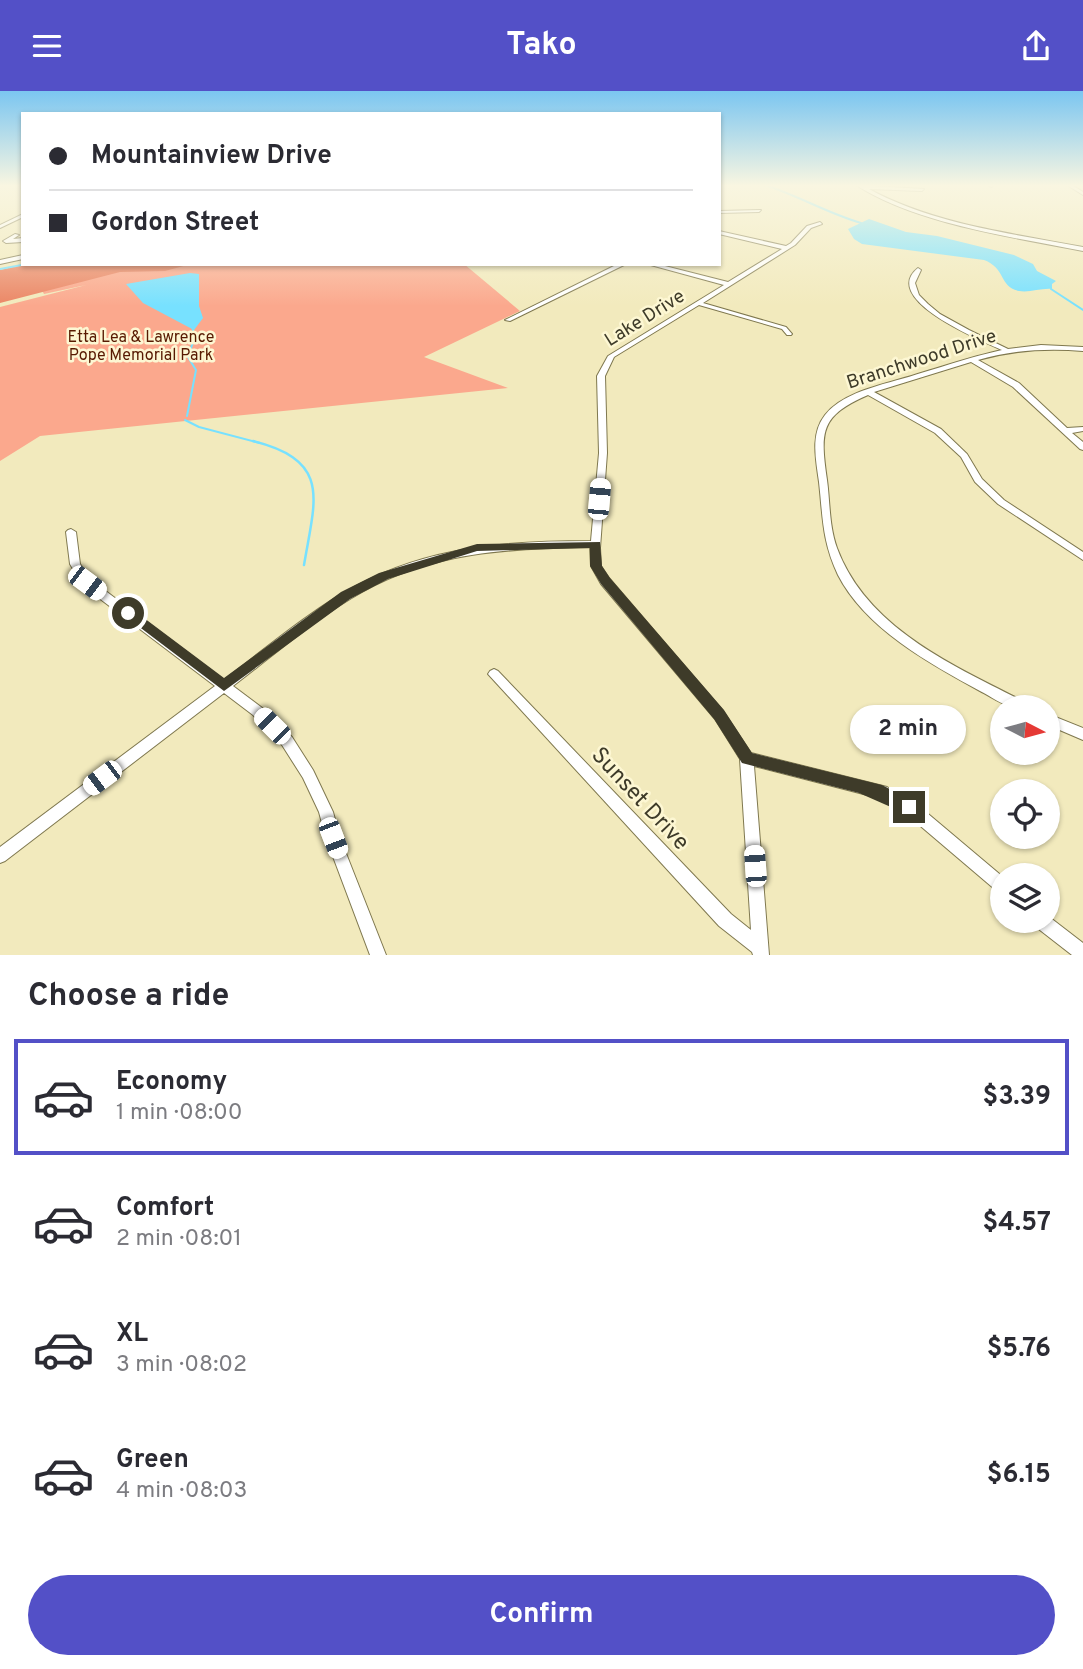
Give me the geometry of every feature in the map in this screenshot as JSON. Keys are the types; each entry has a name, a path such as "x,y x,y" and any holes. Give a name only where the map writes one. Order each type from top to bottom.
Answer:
{"street":[{"name":"Lake Drive","path":"760,951 747,758 719,715 596,566 595,544 603,453 604,367 611,356 786,248 814,225"},
{"path":"980,225 1083,249"},
{"path":"721,232 786,248"},
{"path":"0,233 21,236"},
{"path":"0,262 21,257"},
{"path":"508,320 619,266"},
{"path":"658,266 728,284"},
{"path":"918,270 912,280 913,287 929,306 970,333 1005,349"},
{"path":"698,303 785,328 789,334"},
{"name":"Branchwood Drive","path":"1000,695 955,671 902,637 873,611 838,563 827,522 821,458 822,428 835,409 870,393 971,359 1005,349 1039,346 1083,349"},
{"path":"971,359 1016,385 1083,447"},
{"path":"870,393 938,431 964,456 978,480 1001,502 1083,557"},
{"path":"1064,431 1083,429"},
{"path":"71,532 75,564 87,583 257,711 287,741 308,774 326,813 378,955"},
{"path":"0,856 224,685 346,596 384,576 477,548 595,544"},
{"name":"Sunset Drive","path":"494,674 724,920 760,951"},
{"path":"1060,724 1083,734"},
{"path":"747,758 882,792 909,807 990,876"},
{"path":"1057,933 1083,953"}],"green space":[{"name":"Etta Lea & Lawrence Pope Memorial Park","path":"29,266 466,266 520,311 424,357 508,388 40,436 0,461 0,307 86,285 44,294"}],"shaded area":[{"path":"21,265 184,266 165,271 120,272 0,303 0,270"}],"water":[{"path":"856,225 887,225 906,232 937,236 1014,255 1033,264 1037,271 1056,281 1052,284 1052,289 1019,291 1008,286 996,268 984,260 862,244 854,239 848,229"},
{"path":"190,273 199,274 199,306 203,318 194,330 143,303 126,284"}],"waterway":[{"path":"0,269 21,265"},
{"path":"1051,289 1083,310"},
{"path":"187,416 196,370 188,357 195,336 192,327"},
{"path":"185,420 199,427 256,442"},
{"path":"256,442 260,443"},
{"path":"256,442 278,449 296,460 307,472 314,502 304,565"}],"route":[{"path":"128,613 224,685 325,610 384,576 460,551 495,545 595,544 596,566 606,581 719,715 747,758 859,785 882,792 909,807"}]}
